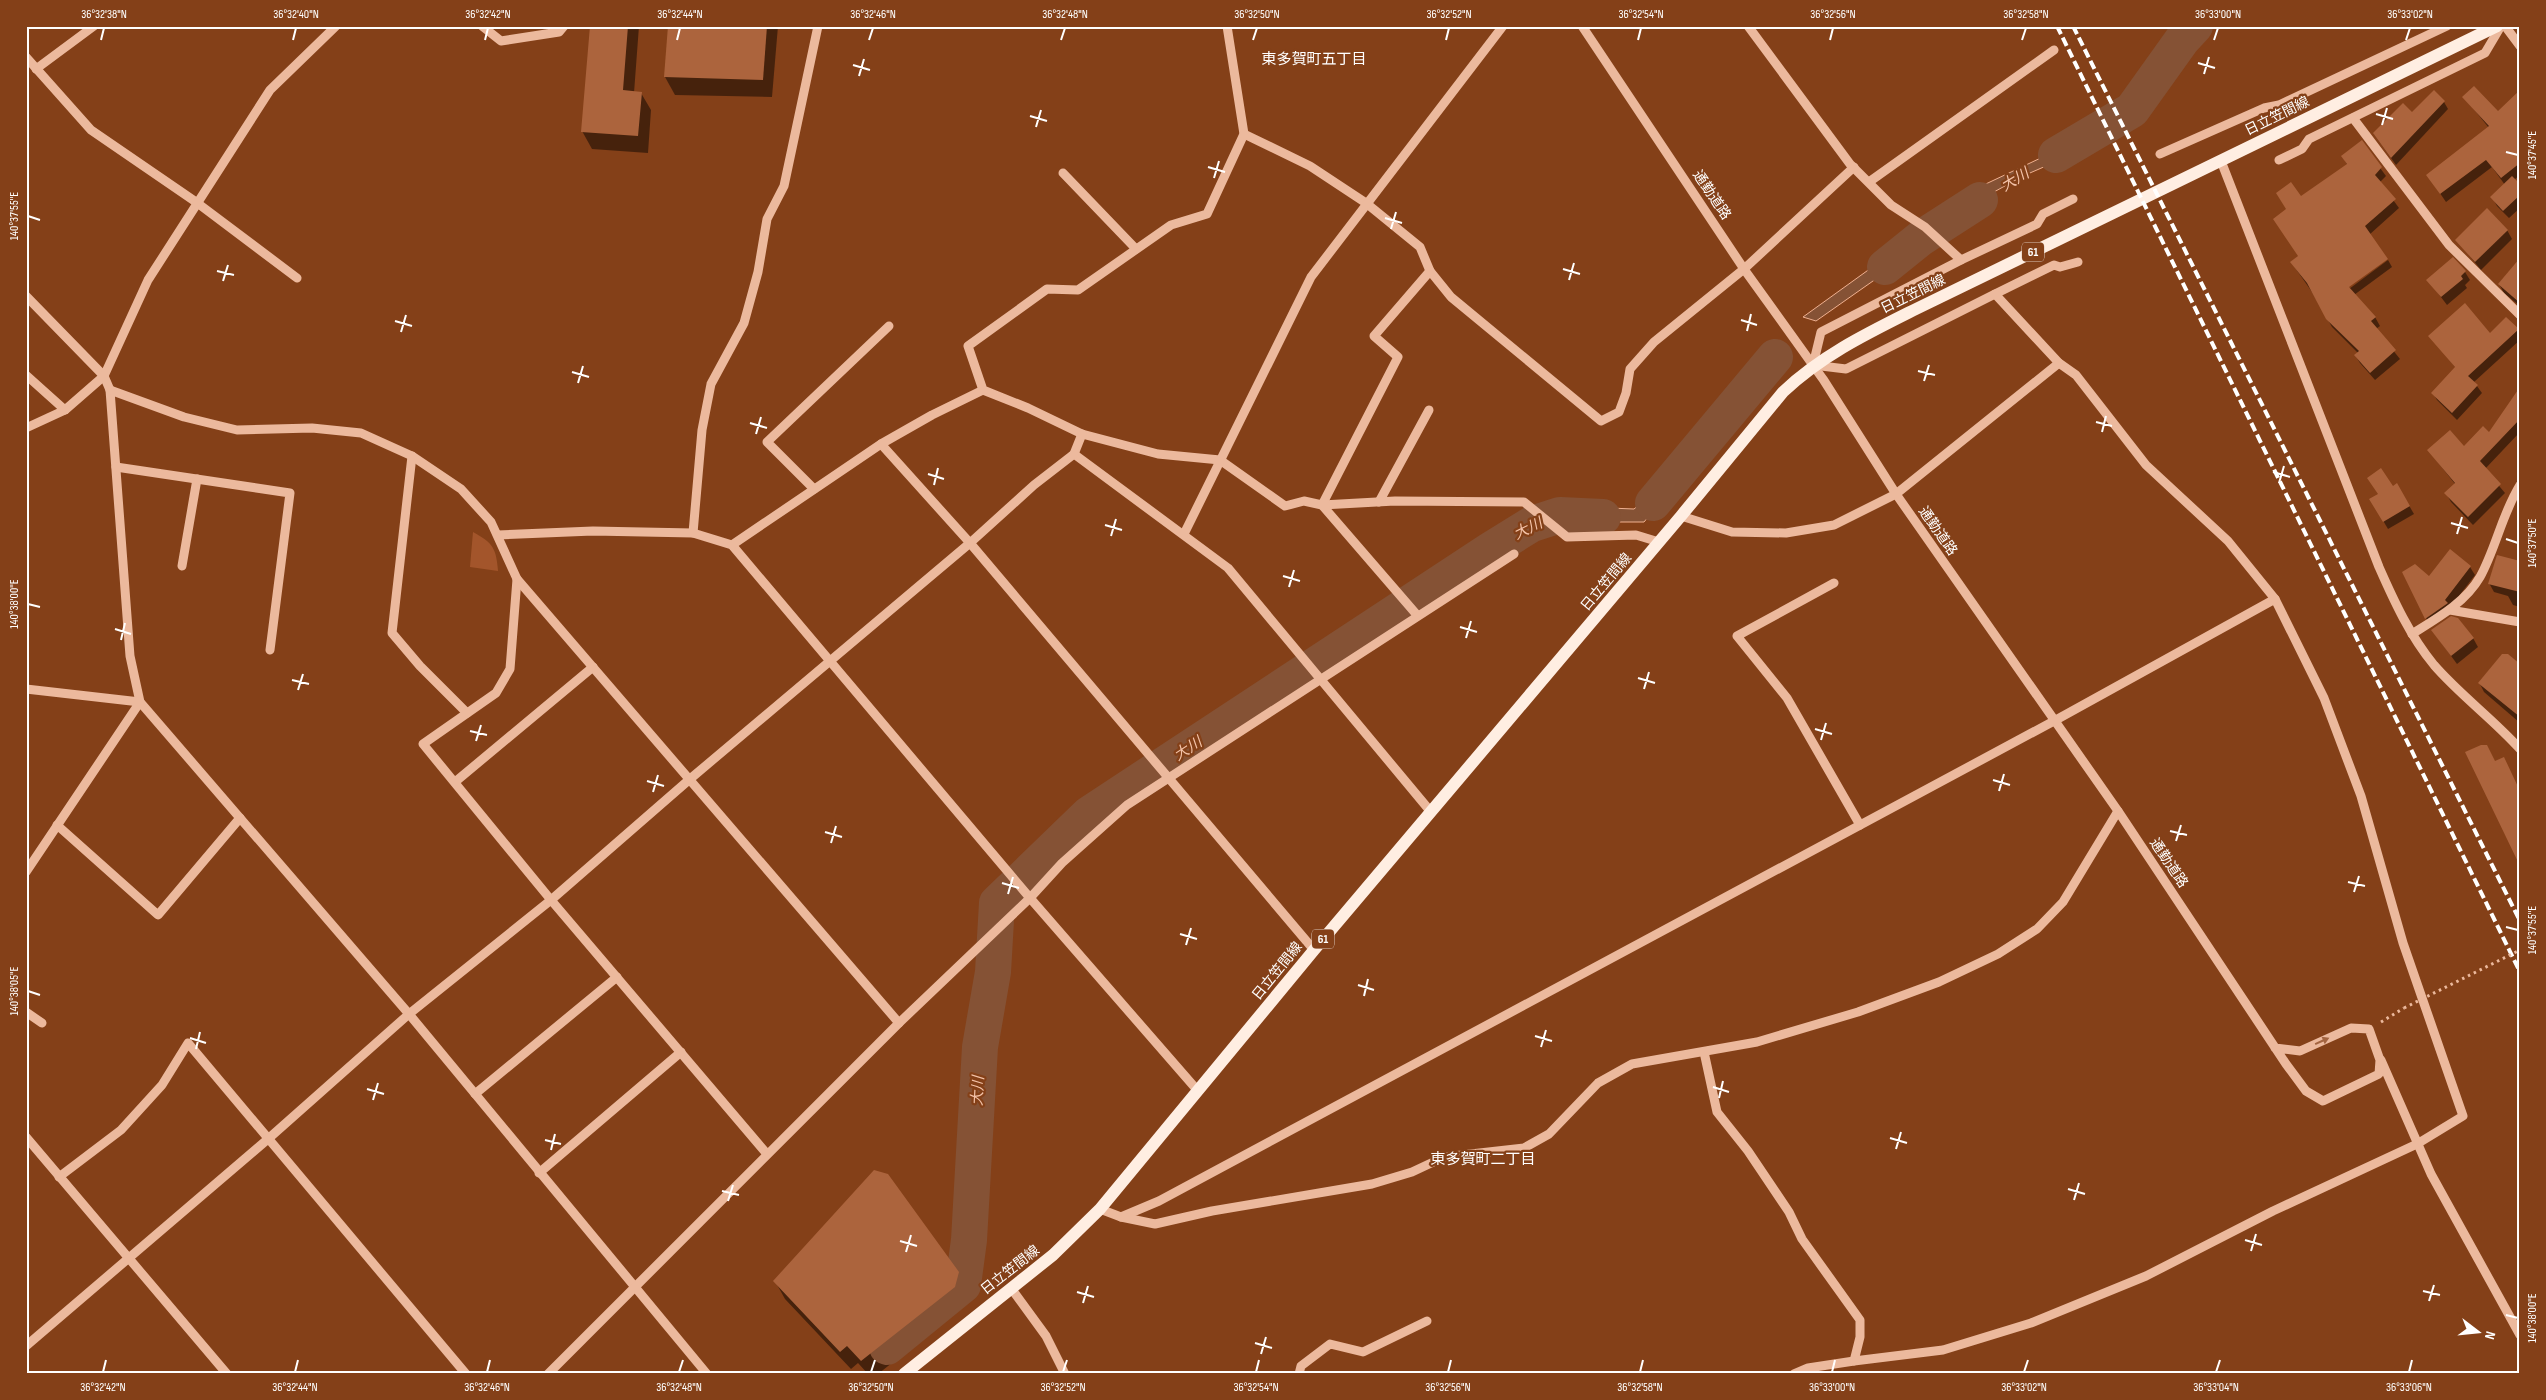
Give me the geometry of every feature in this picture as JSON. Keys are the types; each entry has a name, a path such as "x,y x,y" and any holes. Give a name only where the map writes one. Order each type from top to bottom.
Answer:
{"main road":[{"name":"日立笠間線","path":"904,1374 1075,1236 1100,1209 1314,950 1681,516 1783,392 1814,365 1843,346 1916,309 2497,26"}],"street":[{"path":"36,69 94,26"},
{"path":"482,26 501,41 559,32 564,26"},
{"path":"694,533 702,430 711,384 744,323 758,272 768,219 784,186 818,26"},
{"path":"983,390 968,346 1046,289 1078,290 1171,225 1206,214 1244,134 1227,26"},
{"path":"1184,534 1311,276 1503,26"},
{"name":"通勤道路","path":"1582,26 1744,269 1814,365 1896,494 2118,811 2275,1048 2306,1091 2323,1101 2379,1074 2380,1060"},
{"path":"1748,26 1854,167 1891,205 1925,227 1961,260"},
{"path":"2160,154 2264,108 2279,106 2447,26"},
{"path":"2279,160 2302,149 2309,139 2484,54 2503,26 2520,46"},
{"path":"26,428 65,410 104,376 148,280 196,202 270,90 331,28"},
{"path":"1869,182 2054,50"},
{"path":"26,57 91,130 196,202 297,278"},
{"path":"2353,118 2449,245 2520,315"},
{"path":"1244,134 1310,166 1366,203 1420,248 1430,271 1451,297 1601,421 1619,412 1626,393 1630,369 1654,342 1744,269 1854,167"},
{"path":"2221,161 2379,567 2412,634 2434,665 2520,749"},
{"path":"1063,173 1136,249"},
{"path":"2073,199 2043,214 2037,224 1961,260 1821,332 1814,365 1846,368 2054,266 2060,267 2078,262"},
{"path":"1322,505 1398,357 1374,336 1430,271"},
{"path":"1794,1374 1808,1368 1943,1350 2031,1324 2146,1276 2273,1211 2417,1144 2463,1116 2402,942 2361,796 2324,698 2275,600 2228,541 2146,465 2076,375 2059,364 1995,294"},
{"path":"26,296 104,376 110,390 130,656 140,702 408,1014 707,1374"},
{"path":"814,489 767,442 889,326"},
{"path":"1681,516 1732,532 1786,533 1834,525 1896,494 2059,364"},
{"path":"26,375 65,410"},
{"path":"110,390 184,416 237,430 312,428 361,432 412,456 460,489 491,522 517,579 899,1023"},
{"path":"732,545 881,444 932,415 983,390 1028,408 1082,434 1158,454 1220,460 1284,506 1304,501 1322,505 1379,502 1524,502 1567,537 1636,535 1659,542"},
{"path":"1379,502 1429,410"},
{"path":"26,1346 268,1139 408,1014 551,900 690,779 970,543 1034,485 1074,454 1082,434"},
{"path":"881,444 970,543 1153,762 1314,950"},
{"path":"1074,454 1228,568 1431,812"},
{"path":"412,456 392,633 420,666 467,713"},
{"path":"116,466 290,493 270,650"},
{"path":"182,566 197,479"},
{"path":"2412,634 2450,610 2479,578 2510,502 2520,485"},
{"path":"1322,505 1414,612"},
{"path":"498,535 593,531 694,533 732,545 1030,898 1198,1092"},
{"path":"548,1374 899,1023 1030,898 1062,863 1126,805 1164,775 1414,612 1514,554"},
{"path":"517,579 510,669 496,693 423,744 551,900 767,1154"},
{"path":"1834,583 1737,636 1787,698 1860,825"},
{"path":"1121,1217 1168,1196 2054,721 2275,600"},
{"path":"2450,610 2520,622"},
{"path":"455,782 593,667"},
{"path":"26,689 140,702"},
{"path":"26,872 140,702"},
{"path":"1100,1209 1121,1217 1154,1224 1232,1207 1372,1184 1412,1172 1444,1157 1524,1148 1549,1134 1598,1083 1632,1064 1757,1042 1858,1012 1939,982 1998,954 2037,929 2062,902 2118,811"},
{"path":"57,825 158,915 240,818"},
{"path":"475,1094 617,977"},
{"path":"26,1012 42,1023"},
{"path":"2275,1048 2300,1051 2352,1028 2369,1030 2380,1060 2417,1144 2520,1334"},
{"path":"59,1177 121,1130 162,1085 188,1044 466,1374"},
{"path":"539,1173 680,1052"},
{"path":"1704,1052 1717,1112 1748,1151 1789,1212 1802,1239 1860,1320 1860,1337 1854,1361"},
{"path":"26,1136 227,1374"},
{"path":"1011,1288 1046,1336 1065,1374"},
{"path":"1299,1374 1301,1366 1330,1344 1363,1352 1427,1322"}],"path":[{"path":"2369,1030 2404,1008 2520,950"}],"shaded area":[{"path":"473,532 492,547 498,571 470,567"}],"water":[{"path":"2190,26 2208,26 2129,119 2122,104 2133,95"},
{"path":"2094,119 2099,132 2086,138 2069,156 2023,176 1983,198 1943,232 1932,223 1973,190 2064,147 2083,125"},
{"path":"1921,232 1930,241 1816,321 1803,317"},
{"path":"1768,352 1778,361 1697,461 1686,451"},
{"path":"1680,461 1689,468 1644,522 1584,522 1565,525 1551,513 1585,507 1634,509 1647,498"},
{"path":"1533,521 1545,533 1522,539 1418,604 1409,594 1518,526"}],"building":[{"path":"590,26 628,26 623,90 642,92 638,136 581,132"},
{"path":"668,26 767,26 763,80 664,77"},
{"path":"2474,86 2498,111 2520,90 2520,163 2501,178 2486,160 2440,194 2426,175 2489,126 2462,97"},
{"path":"2434,90 2445,101 2391,158 2373,133 2403,103 2412,112"},
{"path":"2362,140 2382,167 2375,175 2396,199 2365,226 2388,259 2349,287 2376,317 2371,321 2396,350 2370,373 2354,355 2359,351 2326,319 2307,283 2290,262 2298,256 2273,219 2286,209 2276,193 2291,182 2301,196 2347,164 2341,156"},
{"path":"2512,176 2520,184 2520,195 2503,211 2490,197"},
{"path":"2487,208 2508,230 2475,262 2455,240"},
{"path":"2453,257 2466,271 2461,276 2463,279 2441,297 2426,280"},
{"path":"2520,258 2520,303 2498,284"},
{"path":"2465,303 2490,333 2506,317 2519,329 2468,376 2478,385 2452,413 2431,393 2455,367 2428,336"},
{"path":"2520,387 2520,419 2480,461 2501,484 2468,517 2444,493 2455,483 2427,450 2450,430 2464,446 2483,426 2489,432"},
{"path":"2381,468 2393,486 2397,483 2410,506 2383,522 2369,499 2378,494 2367,478"},
{"path":"2450,549 2471,566 2445,600 2448,603 2425,619 2402,572 2415,564 2429,576"},
{"path":"2497,555 2520,561 2520,592 2488,584"},
{"path":"2451,616 2458,618 2474,638 2451,656 2431,630"},
{"path":"2502,654 2508,654 2520,664 2520,717 2478,683"},
{"path":"2481,745 2487,745 2495,761 2504,757 2520,791 2520,866 2465,752"},
{"path":"874,1170 888,1174 959,1272 955,1287 861,1361 847,1346 840,1352 773,1281"}],"waterway":[{"name":"大川","path":"2056,155 2132,110 2182,40 2195,26"},
{"name":"大川","path":"1885,267 1921,238 1980,200"},
{"name":"大川","path":"1653,503 1775,357"},
{"name":"大川","path":"887,1347 963,1285 969,1240 980,1047 993,972 997,903 1089,814 1490,550 1532,524 1560,515 1603,517"}],"railway":[{"path":"2057,26 2520,972"},
{"path":"2073,26 2520,921"}],"district":[{"name":"東多賀町五丁目","path":"1314,59"},
{"name":"東多賀町二丁目","path":"1483,1159"}]}
